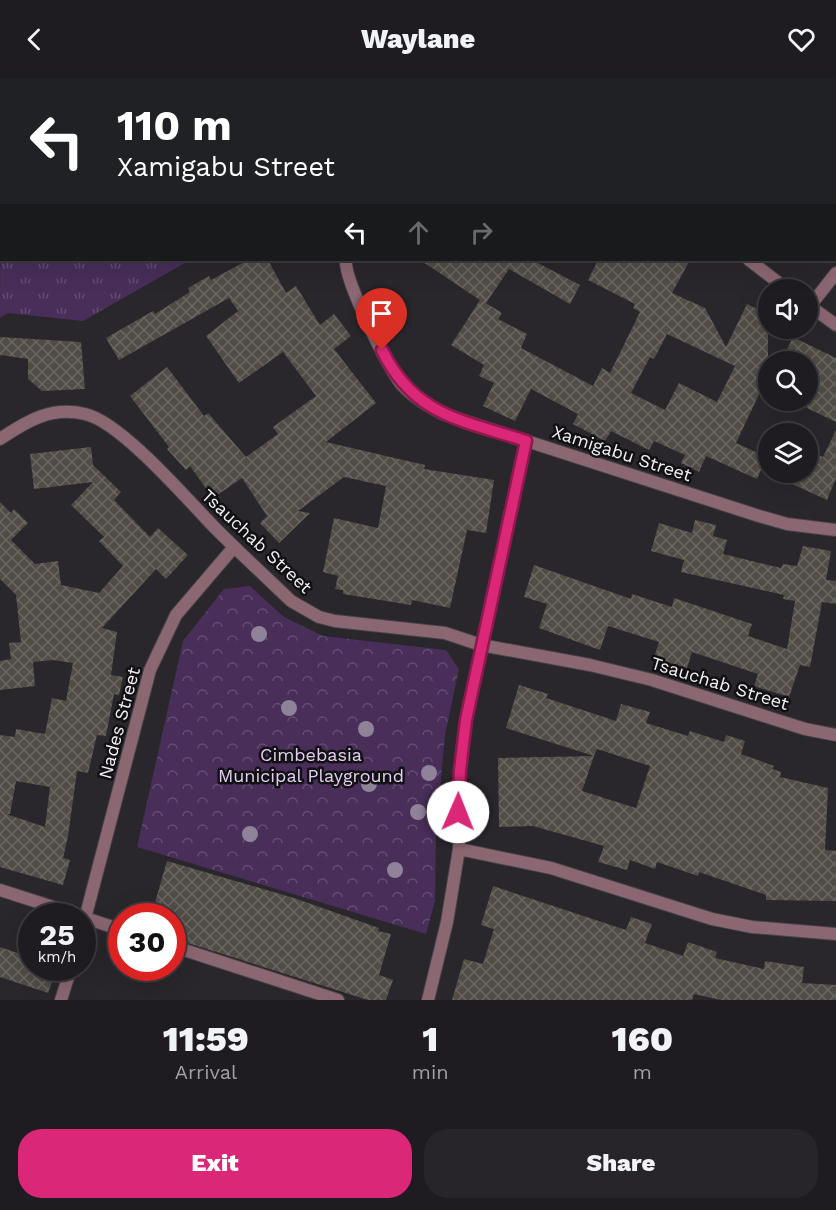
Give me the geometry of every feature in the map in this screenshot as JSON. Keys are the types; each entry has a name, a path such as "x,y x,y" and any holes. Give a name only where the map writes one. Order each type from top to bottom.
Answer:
{"street":[{"name":"Xamigabu Street","path":"346,261 350,282 391,368 411,394 443,414 759,516 787,524 836,530"},
{"path":"749,261 773,279"},
{"path":"818,294 836,273"},
{"path":"818,312 836,325"},
{"name":"Tsauchab Street","path":"0,439 40,414 61,411 86,414 108,426 144,457 291,601 319,617 335,621 445,633 481,645 642,677 805,729 836,735"},
{"path":"428,1000 443,943 459,849 462,745 481,645 526,441"},
{"name":"Nades Street","path":"88,903 157,653 176,615 234,547"},
{"path":"459,849 539,864 712,920 752,927 836,934"},
{"path":"0,890 36,903"},
{"path":"186,951 338,1000"},
{"path":"61,1000 67,981"}],"green space":[{"path":"0,261 188,261 83,321 8,313 0,318"},
{"name":"Cimbebasia Municipal Playground","path":"250,586 284,617 323,636 446,650 459,669 445,735 436,830 435,901 426,934 137,847 183,641 224,589"}],"building":[{"path":"246,261 269,261 286,293 296,286 320,325 334,314 351,336 334,349 376,403 326,442 425,465 424,469 494,480 486,533 467,530 450,608 412,600 411,605 343,594 343,590 335,589 338,576 323,572 334,518 378,528 386,486 344,477 298,511 310,513 279,543 260,523 267,516 242,478 213,498 190,466 186,470 167,449 169,447 130,396 167,367 204,416 208,413 246,457 278,434 273,427 316,396 283,352 239,383 206,336 238,311 229,298 119,360 106,338 153,311 155,314 190,292 188,288 209,276 211,280"},
{"path":"422,261 534,261 580,285 570,304 509,269 486,303 502,313 498,319 527,334 521,348 593,386 602,368 610,373 640,312 633,308 635,304 588,280 598,261 689,261 672,293 705,308 726,347 747,304 758,309 758,339 768,339 768,351 758,351 758,396 736,443 758,453 758,477 757,479 706,456 699,472 681,463 685,455 654,441 649,450 611,431 605,441 573,424 578,414 531,389 515,421 483,406 494,383 479,376 484,365 451,345 480,300","holes":["667,334 735,366 717,402 679,383 665,410 631,393 650,357 654,359"]},
{"path":"0,337 81,342 85,389 42,391 28,379 28,359 0,355"},
{"path":"792,339 797,339 836,358 836,422 813,411 818,411 818,351 786,351"},
{"path":"836,430 836,478 827,500 790,483 818,483 818,455 823,457"},
{"path":"91,447 93,465 121,492 114,500 150,537 158,528 188,555 166,579 156,569 102,628 117,632 111,675 123,677 119,695 114,694 106,736 97,735 88,773 77,771 63,858 70,860 63,885 0,867 0,735 15,737 16,729 45,734 52,698 66,701 73,663 53,660 33,662 35,686 0,690 0,661 11,659 9,643 21,642 16,595 0,579 0,502 11,513 14,509 28,523 11,540 35,564 58,561 61,585 99,593 123,566 99,541 104,537 71,505 93,482 34,489 30,454","holes":["16,781 50,787 45,827 6,814 10,814"]},
{"path":"695,520 716,525 713,536 727,540 723,554 781,568 783,564 797,566 803,546 831,551 826,580 836,581 836,604 822,602 810,667 800,665 789,697 754,686 758,674 692,652 687,668 654,658 659,642 608,626 600,650 539,628 547,604 524,597 534,565 631,599 632,594 672,607 674,598 752,624 748,636 787,649 795,601 783,599 784,595 681,572 684,560 651,551 659,523 692,533"},
{"path":"519,685 548,694 546,698 616,721 621,704 650,712 646,723 688,736 690,731 724,742 726,735 745,741 741,754 774,766 772,769 781,772 780,777 828,788 825,850 836,851 836,901 766,900 766,895 699,872 698,876 657,862 655,869 630,860 627,870 598,862 604,846 533,826 499,827 498,758 594,756 506,728","holes":["597,749 650,766 636,808 582,791"]},
{"path":"167,861 294,898 379,928 378,931 391,934 379,975 393,980 386,1000 368,1000 186,942 186,903 155,903"},
{"path":"493,886 626,930 631,917 652,924 645,943 683,956 688,942 717,952 715,958 764,969 765,961 804,967 802,983 836,985 836,1000 721,1000 694,994 692,1000 452,1000 464,959 483,964 494,929 481,925"},
{"path":"0,947 18,953 18,981 52,981 48,993 0,977"}],"route":[{"path":"382,350 400,382 426,405 443,414 526,441 466,720 462,745 458,812"}]}
